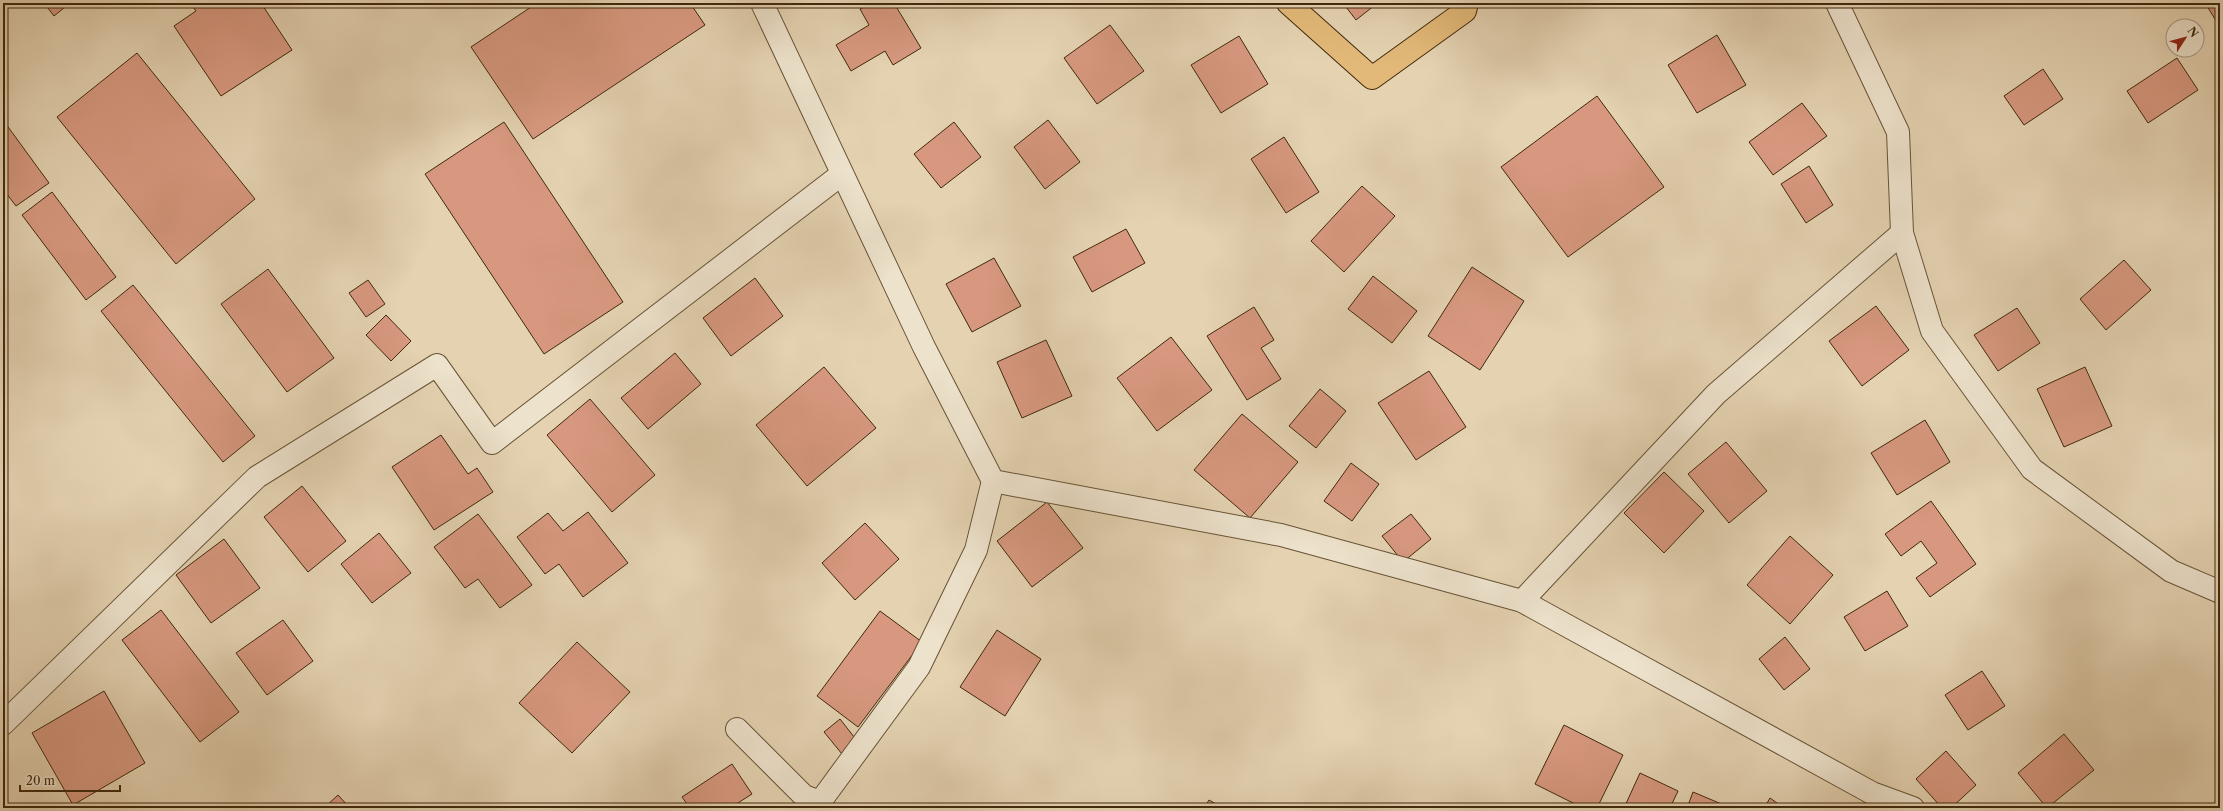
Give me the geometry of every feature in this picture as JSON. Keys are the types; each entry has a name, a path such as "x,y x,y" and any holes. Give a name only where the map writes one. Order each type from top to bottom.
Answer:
{"main road":[{"path":"1288,3 1372,78 1464,11 1467,3"}],"street":[{"path":"737,729 804,796 821,805 919,667 976,550 993,481 924,347 762,3"},
{"path":"1837,3 1898,132 1902,233 1932,331 2032,469 2171,571 2220,592"},
{"path":"3,724 258,477 437,365 492,443 842,174"},
{"path":"1522,601 1716,394 1902,233"},
{"path":"993,481 1281,535 1522,601 1872,793 1913,808"}],"building":[{"path":"44,3 70,3 54,16"},
{"path":"190,3 261,3 292,50 221,96 174,26 196,11"},
{"path":"537,3 690,3 705,25 533,139 471,47"},
{"path":"872,3 894,3 921,48 893,65 885,51 851,71 836,45 869,25 860,9"},
{"path":"1343,3 1373,3 1375,5 1356,20"},
{"path":"2205,3 2220,3 2220,27"},
{"path":"1110,25 1144,71 1097,104 1064,58"},
{"path":"1717,35 1746,85 1697,113 1668,65"},
{"path":"1239,36 1268,84 1221,113 1191,65"},
{"path":"137,53 255,199 176,264 57,117"},
{"path":"2177,58 2198,90 2148,123 2127,91"},
{"path":"2043,69 2063,99 2024,125 2004,96"},
{"path":"1597,96 1664,187 1568,257 1501,167"},
{"path":"1802,103 1827,136 1773,175 1749,142"},
{"path":"3,120 49,183 16,206 3,189"},
{"path":"1048,120 1080,162 1045,189 1014,147"},
{"path":"504,122 623,302 544,354 425,174"},
{"path":"954,122 981,157 941,188 914,154"},
{"path":"1284,137 1319,192 1286,213 1251,159"},
{"path":"1809,166 1833,205 1806,223 1781,184"},
{"path":"1362,186 1395,216 1344,272 1311,241"},
{"path":"52,192 116,277 86,300 22,215"},
{"path":"1126,229 1145,263 1092,292 1073,257"},
{"path":"994,258 1021,306 972,332 946,284"},
{"path":"2124,260 2151,290 2106,330 2080,299"},
{"path":"1472,267 1524,301 1480,370 1428,336"},
{"path":"268,269 334,358 287,392 221,304"},
{"path":"1373,276 1417,311 1392,343 1348,309"},
{"path":"755,278 783,316 731,356 703,318"},
{"path":"368,280 385,304 366,317 349,293"},
{"path":"133,285 255,436 223,462 101,311"},
{"path":"1876,306 1909,350 1862,386 1829,341"},
{"path":"1254,307 1274,340 1261,348 1281,379 1247,400 1207,336"},
{"path":"2017,308 2040,343 1998,371 1974,335"},
{"path":"386,315 411,341 391,361 366,335"},
{"path":"1171,337 1212,390 1157,431 1117,378"},
{"path":"1046,340 1072,396 1022,418 997,362"},
{"path":"675,353 701,384 648,429 621,398"},
{"path":"824,367 876,428 807,486 756,425"},
{"path":"2085,367 2112,426 2064,447 2037,389"},
{"path":"1429,371 1466,427 1416,460 1378,403"},
{"path":"1320,389 1346,411 1316,448 1289,426"},
{"path":"590,399 655,475 612,512 547,435"},
{"path":"1242,414 1298,462 1250,518 1194,470"},
{"path":"1925,420 1950,462 1897,495 1871,453"},
{"path":"441,435 468,474 477,468 493,492 434,530 392,467"},
{"path":"1726,442 1767,491 1729,523 1688,474"},
{"path":"1351,463 1379,484 1352,521 1324,501"},
{"path":"1664,472 1704,511 1664,553 1624,513"},
{"path":"302,486 346,541 308,572 264,517"},
{"path":"1931,501 1976,564 1930,597 1916,578 1937,563 1921,541 1901,556 1885,534"},
{"path":"1047,502 1083,548 1032,587 997,541"},
{"path":"588,512 628,563 583,597 559,564 545,574 517,537 548,513 563,531"},
{"path":"478,514 532,585 500,608 478,579 465,588 434,547"},
{"path":"1411,514 1431,539 1403,562 1382,536"},
{"path":"865,523 899,559 855,600 822,563"},
{"path":"379,533 411,573 372,603 341,564"},
{"path":"1790,536 1833,575 1790,624 1747,585"},
{"path":"224,539 260,588 211,623 176,575"},
{"path":"1887,591 1908,626 1865,651 1844,617"},
{"path":"161,610 239,712 200,742 122,640"},
{"path":"880,611 922,642 858,727 817,696"},
{"path":"283,620 313,661 267,695 236,653"},
{"path":"997,630 1041,659 1005,716 960,687"},
{"path":"1785,637 1810,669 1784,690 1759,659"},
{"path":"577,642 630,692 572,753 519,703"},
{"path":"1982,671 2005,706 1968,730 1945,695"},
{"path":"104,691 145,763 73,805 32,733"},
{"path":"840,719 858,742 842,754 824,732"},
{"path":"1564,725 1623,755 1597,808 1583,808 1535,784"},
{"path":"2064,734 2094,770 2047,808 2018,773"},
{"path":"1946,751 1976,785 1951,808 1942,808 1916,779"},
{"path":"732,764 752,794 730,808 690,808 682,797"},
{"path":"1640,773 1678,791 1670,808 1624,808"},
{"path":"1693,792 1731,808 1687,808"},
{"path":"338,795 350,808 324,808"},
{"path":"1770,798 1784,808 1764,808"},
{"path":"1209,800 1223,808 1204,808"}]}
